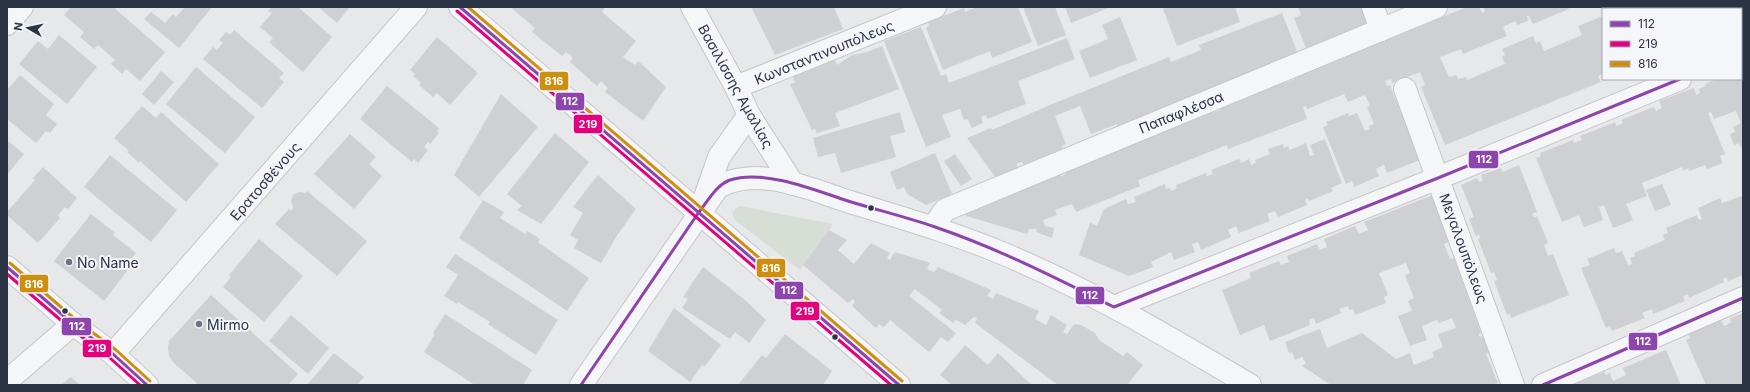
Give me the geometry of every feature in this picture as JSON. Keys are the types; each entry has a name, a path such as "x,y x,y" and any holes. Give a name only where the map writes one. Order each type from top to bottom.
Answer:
{"street":[{"path":"7,24 22,7"},
{"name":"Ερατοσθένους","path":"113,354 416,7"},
{"path":"460,7 899,385"},
{"name":"Βασιλίσσης Αμαλίας","path":"692,7 736,87 749,115 793,184"},
{"name":"Κωνσταντινουπόλεως","path":"736,87 935,7"},
{"path":"1373,7 1381,30"},
{"name":"Παπαφλέσσα","path":"933,227 945,210 1436,7"},
{"path":"1114,307 1438,178 1678,80"},
{"name":"Μεγαλουπόλεως","path":"1405,89 1513,385"},
{"path":"699,212 719,157 749,115"},
{"path":"581,385 699,212 718,187 730,180 756,178 793,184 933,227 1036,268 1114,307 1250,385"},
{"path":"7,267 73,324 113,354 148,385"},
{"path":"1545,384 1743,298"},
{"path":"7,381 73,324"}],"shaded area":[{"path":"739,206 833,224 800,270 735,220 732,212"}],"building":[{"path":"71,7 113,7 165,52 140,81 126,69 122,74 111,64 115,60 98,45 94,49 80,37 84,32 64,15"},
{"path":"185,7 212,7 179,48 144,19 151,12 165,23 173,14 176,17"},
{"path":"272,7 298,7 332,37 303,72 269,42 273,38 260,27 272,13 268,11"},
{"path":"318,7 350,7 337,23"},
{"path":"510,7 605,7 602,12 636,41 623,57 635,65 638,61 666,87 643,121 605,92 608,88 601,81 597,86 570,62 573,58 570,55 566,52 562,56 532,32 535,28"},
{"path":"751,7 834,7 843,29 775,55"},
{"path":"977,7 1018,7 1032,42 992,58 990,51 943,70 926,28 929,26 928,22 964,8 965,12"},
{"path":"1023,7 1055,7 1066,35 1038,46"},
{"path":"1065,7 1111,7 1071,23"},
{"path":"1167,7 1235,7 1240,22 1177,46 1163,9"},
{"path":"1298,7 1364,7 1371,23 1306,48 1294,18 1301,15"},
{"path":"1467,7 1479,7 1482,13 1485,11 1483,7 1568,7 1569,9 1533,24 1529,16 1527,16 1528,21 1517,25 1515,21 1503,27 1507,36 1463,54 1461,49 1440,57 1449,77 1456,75 1458,79 1466,77 1467,80 1505,64 1502,57 1505,55 1502,49 1533,36 1536,43 1540,41 1544,51 1582,35 1578,26 1602,16 1602,74 1598,76 1601,82 1445,145 1421,87 1425,85 1420,72 1392,83 1391,79 1385,81 1387,86 1390,85 1420,160 1387,173 1384,165 1376,169 1379,176 1354,187 1352,181 1346,184 1323,127 1328,125 1326,122 1348,113 1349,116 1357,113 1365,131 1370,129 1369,126 1374,124 1367,107 1370,106 1365,95 1348,102 1344,94 1307,109 1306,106 1303,107 1307,119 1228,149 1227,145 1138,180 1140,186 1076,212 1072,204 1055,210 1057,215 1043,220 1045,226 1054,228 1052,238 1036,232 1037,229 1029,229 1027,234 966,216 966,210 1059,172 1061,176 1065,175 1064,171 1213,110 1214,112 1221,110 1219,104 1282,79 1284,83 1295,79 1293,75 1373,43 1373,45"},
{"path":"1617,7 1682,8 1618,8"},
{"path":"1282,13 1298,54 1165,107 1165,109 1118,128 1117,124 1091,134 1080,106 1055,116 1066,144 1062,146 1064,152 1024,167 1022,162 1016,164 1019,169 996,178 967,138 991,128 992,130 1169,57 1171,62 1201,50 1199,45"},
{"path":"1120,17 1137,60 1090,78 1079,51 1108,39 1102,25"},
{"path":"921,27 941,76 946,74 949,83 1067,38 1075,59 1018,81 1026,104 987,119 986,115 981,117 983,123 972,128 968,119 964,120 960,109 942,115 951,137 926,147 884,41"},
{"path":"234,30 284,73 279,78 284,82 262,108 203,59 213,47 217,50 223,43 219,40 226,32 230,35"},
{"path":"59,35 97,67 67,104 19,64 38,41 48,49"},
{"path":"437,37 478,73 450,105 437,93 433,97 419,85 421,83 413,76 415,74 410,70"},
{"path":"882,46 899,89 835,113 840,126 817,133 815,129 812,130 790,84 795,83 793,77 835,60 837,65 852,55 867,52"},
{"path":"196,67 255,117 225,153 166,104"},
{"path":"1743,69 1743,152 1739,143 1734,145 1730,134 1735,132 1733,127 1741,123 1736,111 1714,119 1711,112 1708,113 1725,154 1720,156 1723,163 1707,169 1705,165 1689,171 1688,168 1683,171 1682,167 1642,183 1647,196 1626,204 1633,220 1613,228 1604,205 1599,207 1603,220 1584,227 1579,215 1562,222 1536,158 1541,156 1540,153 1573,140 1574,143 1582,140 1580,136 1615,122 1616,126 1619,125 1623,123 1621,120 1654,107 1656,111 1662,108 1659,101 1694,88 1696,95 1700,93 1699,89 1706,86 1705,84 1715,80 1742,80"},
{"path":"161,71 174,82 154,105 142,94"},
{"path":"20,75 54,104 46,115 57,124 50,133 46,131 36,143 7,119 7,90"},
{"path":"387,86 439,128 437,131 439,133 430,144 428,142 424,147 428,150 418,163 414,159 412,162 360,119"},
{"path":"501,94 538,127 479,197 454,175"},
{"path":"142,106 156,118 161,112 219,164 186,202 140,161 139,163 127,152 129,151 114,138"},
{"path":"900,112 905,132 890,136 896,157 841,173 835,153 818,157 813,138"},
{"path":"555,133 589,162 541,224 517,210 522,206 507,194"},
{"path":"350,134 376,157 369,164 382,176 354,209 314,174"},
{"path":"1325,139 1342,183 1331,188 1333,191 1309,201 1308,198 1305,200 1307,205 1278,217 1275,211 1267,214 1270,221 1239,233 1236,226 1228,230 1231,237 1201,250 1198,242 1192,244 1195,252 1174,260 1171,252 1151,262 1153,267 1129,276 1079,255 1090,223 1097,226 1104,209 1126,199 1128,204 1136,202 1134,197 1165,184 1166,189 1170,188 1171,191 1177,188 1176,185 1206,173 1207,176 1213,174 1211,170 1239,159 1241,163 1249,159 1251,165 1256,163 1255,160 1270,154 1268,149 1283,144 1284,148 1288,146 1290,150 1306,143 1310,156 1314,155 1310,145"},
{"path":"7,140 24,154 7,175"},
{"path":"935,153 952,194 926,205 907,194 904,187 897,190 890,172"},
{"path":"955,154 972,179 961,186 944,161"},
{"path":"110,155 177,210 151,242 84,187"},
{"path":"1519,165 1537,212 1532,214 1534,218 1537,216 1548,243 1544,245 1548,256 1553,254 1569,295 1511,318 1510,314 1507,315 1494,281 1497,280 1494,272 1491,273 1478,239 1480,238 1479,234 1476,236 1469,219 1474,217 1461,185 1477,178 1479,182 1483,181 1481,175 1501,168 1502,172"},
{"path":"43,167 77,198 68,209 65,207 58,215 60,218 38,243 7,215 7,212 35,180 33,178"},
{"path":"598,175 636,209 618,234 601,263 574,248 578,240 570,235 583,213 573,207"},
{"path":"1662,184 1671,205 1655,211 1646,190"},
{"path":"307,191 367,241 337,276 275,224 289,209 291,211 293,208 291,201 293,195 299,192 306,193"},
{"path":"1433,195 1451,241 1444,244 1450,259 1454,258 1481,333 1478,334 1480,337 1484,335 1490,353 1486,354 1498,383 1492,385 1331,385 1302,366 1306,363 1302,357 1295,360 1292,352 1289,353 1285,342 1320,329 1327,348 1362,333 1396,359 1410,353 1414,365 1434,357 1432,352 1443,347 1438,334 1456,328 1452,318 1439,323 1437,320 1422,326 1427,340 1410,346 1398,316 1412,311 1408,301 1414,298 1405,275 1410,273 1406,263 1379,273 1388,295 1384,297 1386,303 1355,315 1353,309 1349,310 1348,306 1339,309 1341,313 1316,324 1314,318 1309,320 1310,325 1270,341 1264,325 1240,335 1222,290 1251,278 1249,273 1279,261 1281,265 1289,262 1287,256 1317,244 1320,250 1327,247 1324,239 1355,226 1359,234 1368,230 1364,222"},
{"path":"1742,196 1743,275 1728,281 1726,277 1723,279 1724,282 1689,298 1688,294 1683,296 1685,301 1653,314 1652,309 1642,313 1645,318 1612,331 1610,326 1606,328 1581,268 1590,265 1587,259 1614,248 1616,253 1622,251 1628,265 1632,264 1630,258 1635,256 1634,253 1665,240 1663,235 1668,233 1666,228 1697,215 1699,220 1702,219 1698,208 1720,198 1722,203"},
{"path":"483,200 504,212 500,218 525,234 527,231 540,239 538,242 589,278 567,311 459,238"},
{"path":"91,214 115,233 113,235 136,253 131,259 134,262 104,301 54,261"},
{"path":"829,230 847,240 838,250 854,264 871,243 890,253 887,258 890,260 895,252 930,263 927,269 934,272 938,267 991,290 987,296 993,299 996,293 1039,311 1035,319 1046,325 1051,315 1067,325 1063,332 1067,334 1074,324 1081,325 1095,333 1099,340 1123,356 1127,352 1143,365 1127,385 1058,385 975,323 977,318 974,317 965,325 956,320 953,323 939,313 942,310 915,289 909,296 956,333 948,342 941,337 929,352 890,320 884,327 879,324 876,328 852,306 855,302 853,299 848,303 803,265"},
{"path":"259,239 303,276 264,322 223,287 231,277 229,275"},
{"path":"455,254 558,320 536,355 488,324 490,322 458,302 457,304 444,296 458,275 446,267"},
{"path":"703,267 745,300 766,320 749,343 735,332 730,339 682,308 688,299 683,297"},
{"path":"211,295 298,374 288,385 199,385 174,363 169,356 169,341"},
{"path":"674,308 721,345 705,366 702,365 690,382 648,351"},
{"path":"1743,313 1743,385 1706,385 1686,340 1690,338 1688,334 1721,320 1724,326 1727,325 1731,322 1730,318"},
{"path":"445,314 532,370 523,385 475,385 424,352 435,334 433,333"},
{"path":"291,315 329,348 308,374 269,341"},
{"path":"785,334 832,371 823,385 738,385 762,355 766,358"},
{"path":"965,345 988,365 998,353 1032,385 952,385 940,375"},
{"path":"1666,350 1681,385 1573,385 1604,372 1606,375 1610,373 1613,381 1626,375 1623,368"},
{"path":"334,353 364,377 357,385 307,385"},
{"path":"71,377 80,385 61,385"}],"transit line":[{"name":"112","path":"460,7 899,385"},
{"name":"816","path":"468,7 902,381"},
{"name":"219","path":"457,11 891,385"},
{"name":"112","path":"581,385 699,212 716,189 730,180 743,177 758,177 789,182 924,223 1004,254 1114,307 1438,178 1678,80"},
{"name":"816","path":"10,263 76,320 116,350 150,381"},
{"name":"112","path":"7,267 73,324 113,354 147,385"},
{"name":"219","path":"7,274 70,328 110,358 140,385"},
{"name":"112","path":"1543,385 1743,298"}],"place":[{"name":"No Name","path":"69,262"},
{"name":"Mirmo","path":"199,324"}]}
